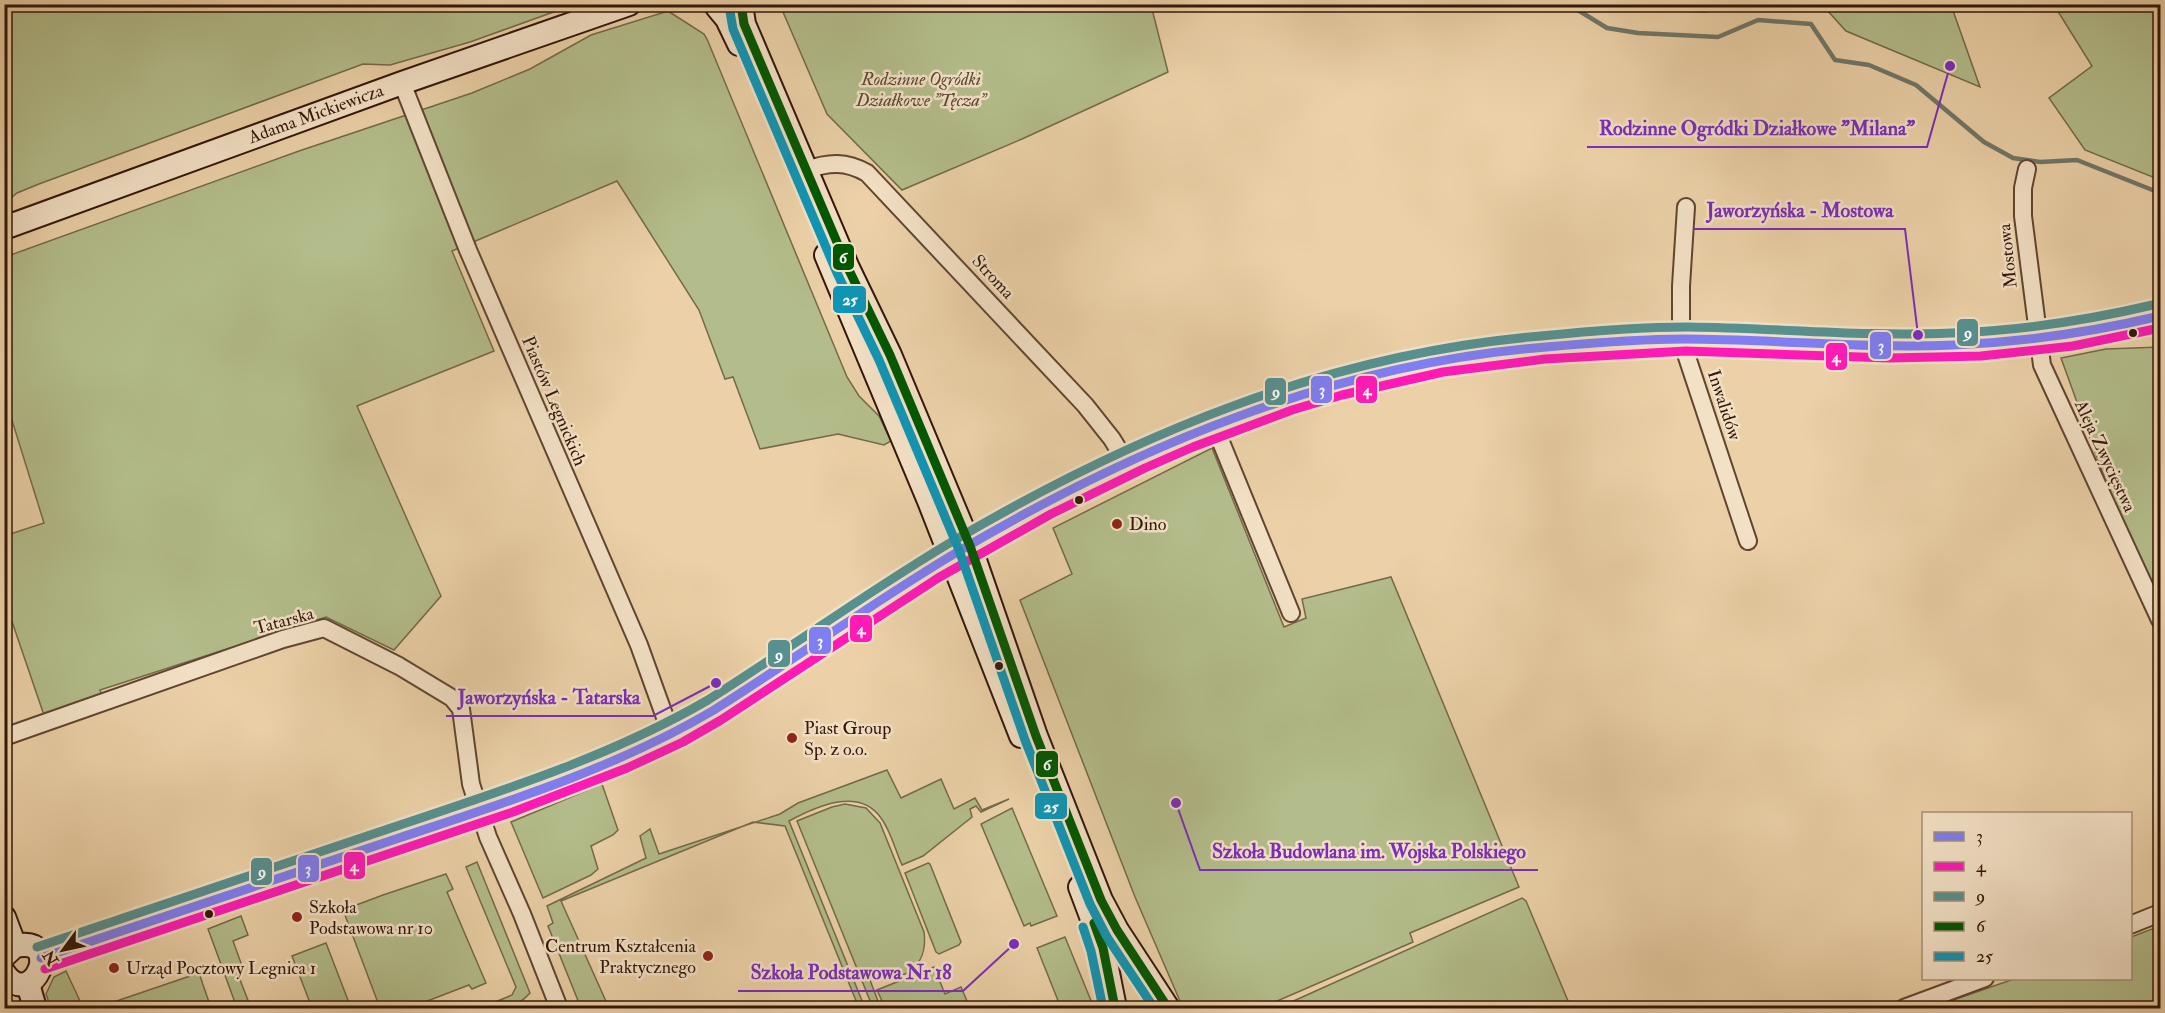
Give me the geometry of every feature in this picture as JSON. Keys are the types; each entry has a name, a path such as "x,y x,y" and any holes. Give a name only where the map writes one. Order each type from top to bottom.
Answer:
{"street":[{"path":"741,4 744,24 848,268 890,355 961,551"},
{"name":"Adama Mickiewicza","path":"4,228 402,83 629,5"},
{"path":"718,5 736,37 961,551 1036,736 1101,917 1163,1007"},
{"name":"Piastów Legnickich","path":"402,83 468,250 639,645 671,734"},
{"name":"Stroma","path":"806,170 825,164 846,164 867,173 1085,405 1112,439 1126,462"},
{"name":"Mostowa","path":"2027,169 2023,188 2023,216 2038,339"},
{"name":"Inwalidów","path":"1686,207 1681,286 1681,339 1748,541"},
{"path":"41,958 480,811 583,774 671,734 727,702 961,551 1126,462 1214,425 1300,394 1404,367 1462,356 1556,345 1681,339 1918,346 1961,345 2038,339 2160,316"},
{"name":"Aleja Zwycięstwa","path":"2038,339 2042,365 2160,620"},
{"path":"1214,425 1291,613"},
{"name":"Tatarska","path":"4,737 283,639 324,628 391,662 452,698 461,710 465,728 467,764 488,837 522,914 557,1008"},
{"path":"2132,924 2160,914"},
{"path":"4,917 10,951 21,945 33,948 41,958 41,971 34,981 28,984 16,984 10,981 4,973"},
{"path":"1101,917 1103,948 1115,1008"},
{"path":"1904,1008 1980,980"},
{"path":"28,984 35,1008"}],"green space":[{"path":"4,5 573,5 470,42 390,65 363,64 39,184 17,193 5,203"},
{"name":"Rodzinne Ogródki Działkowe \"Tęcza\"","path":"780,5 1151,5 1168,72 1022,139 902,190 827,114"},
{"path":"1617,5 1734,5 1705,12 1630,9"},
{"path":"1812,5 1951,5 1980,87 1846,31 1826,9"},
{"path":"2054,5 2160,5 2160,180 2085,150 2049,98 2092,66"},
{"path":"668,11 704,34 707,39 847,377 859,396 879,416 891,441 884,445 838,434 760,449 733,377 725,379 699,310 617,181 452,251 494,351 357,406 441,596 394,650 326,617 100,690 104,702 46,721 5,601 4,536 44,523 5,398 5,257 299,151 472,93 530,69 591,35"},
{"path":"2160,347 2160,599 2107,485 2061,358 2106,349"},
{"path":"1212,448 1284,627 1306,618 1302,599 1391,577 1519,887 1410,933 1413,942 1261,1008 1212,1008 1211,1006 1183,1008 1135,897 1020,600 1072,574 1053,528"},
{"path":"887,770 901,798 941,779 954,809 975,798 982,810 1009,799 981,812 976,806 970,809 972,817 923,856 902,865 881,818 872,808 861,803 849,801 824,805 789,821 865,1008 859,1008 785,826 755,822 780,814 798,803"},
{"path":"602,784 618,830 591,846 598,869 591,875 543,898 511,822"},
{"path":"845,804 866,808 880,823 924,932 922,955 910,971 891,978 868,975 878,1001 871,1003 797,821"},
{"path":"1012,808 1057,916 1031,926 1030,923 1024,926 981,824"},
{"path":"742,827 561,901 609,1008 581,1008 548,926 553,923 547,906 646,858 640,836 650,829 659,854"},
{"path":"477,862 530,993 508,1007 481,1008 512,995 516,987 466,867"},
{"path":"928,863 961,942 939,954 936,952 905,873"},
{"path":"446,874 453,889 447,892 486,983 472,989 469,985 409,1008 380,1008 343,910"},
{"path":"1522,898 1526,901 1571,1008 1278,1008"},
{"path":"241,916 248,935 233,941 241,963 237,972 251,1008 237,1008 208,929"},
{"path":"2160,926 2160,1008 1930,1008 2011,980 2132,980 2132,937"},
{"path":"1065,937 1094,1008 1061,1008 1037,948"},
{"path":"326,943 351,1008 312,1008 292,956"},
{"path":"934,967 945,994 961,987 970,1008 865,1008 882,1001 877,990"},
{"path":"66,971 80,1001 60,1008 51,1008 46,994 54,977"},
{"path":"199,973 211,1008 96,1008"}],"waterway":[{"path":"1568,4 1607,28 1638,33 1718,37 1758,20 1811,24 1835,60 1869,65 1916,85 1984,142 2013,158 2040,162 2077,160 2160,193"}],"transit line":[{"name":"6","path":"741,4 744,24 848,268 890,355 970,546 1036,736 1101,900 1117,930 1168,1008"},
{"name":"25","path":"729,6 733,29 837,273 879,360 959,550 1025,740 1090,904 1107,937 1154,1008"},
{"name":"9","path":"37,947 515,786 633,739 708,700 917,563 1018,505 1088,468 1160,435 1233,406 1308,381 1384,361 1462,346 1578,332 1688,327 1885,334 1977,332 2055,324 2157,304"},
{"name":"3","path":"41,958 520,797 639,749 714,710 923,573 1023,515 1093,478 1165,446 1238,416 1313,391 1389,371 1467,356 1546,347 1632,340 1684,339 1886,346 1954,345 2058,335 2160,316"},
{"name":"4","path":"45,969 513,812 627,768 683,742 721,720 938,578 1051,514 1193,447 1292,410 1342,395 1443,372 1545,359 1686,351 1890,358 1981,356 2073,346 2160,328"},
{"name":"6","path":"1094,923 1103,948 1115,1008"},
{"name":"25","path":"1083,927 1091,951 1103,1008"}],"place":[{"name":"Rodzinne Ogródki Działkowe \"Milana\"","path":"1950,66"},
{"name":"Jaworzyńska - Mostowa","path":"1918,335"},
{"name":"Dino","path":"1117,524"},
{"name":"Jaworzyńska - Tatarska","path":"716,683"},
{"name":"Piast Group Sp. z o.o.","path":"792,738"},
{"name":"Szkoła Budowlana im. Wojska Polskiego","path":"1176,803"},
{"name":"Szkoła Podstawowa nr 10","path":"297,917"},
{"name":"Szkoła Podstawowa Nr 18","path":"1014,944"},
{"name":"Centrum Kształcenia Praktycznego","path":"708,956"},
{"name":"Urząd Pocztowy Legnica 1","path":"114,968"}]}
